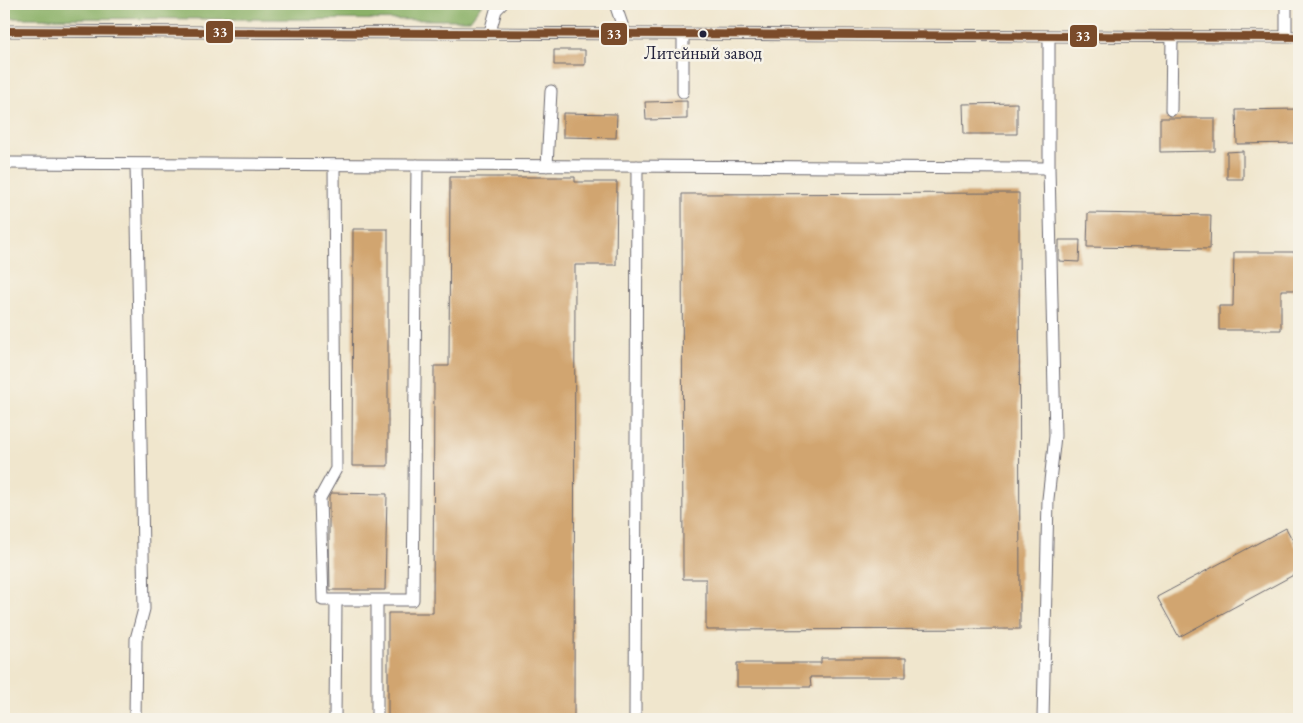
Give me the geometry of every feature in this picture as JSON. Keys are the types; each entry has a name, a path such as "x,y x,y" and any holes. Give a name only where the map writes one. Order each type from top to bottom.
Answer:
{"street":[{"path":"490,32 496,10 502,4"},
{"path":"615,4 625,33"},
{"path":"1286,4 1286,37"},
{"path":"4,31 1299,36"},
{"path":"683,34 683,92"},
{"path":"1043,719 1048,499 1055,436 1049,168 1049,36"},
{"path":"1172,36 1172,110"},
{"path":"547,166 551,91"},
{"path":"4,163 1049,168"},
{"path":"135,719 136,639 144,609 136,164"},
{"path":"334,165 336,469 320,498 323,600 413,600 417,165"},
{"path":"635,719 637,166"},
{"path":"335,719 336,600"},
{"path":"377,600 377,719"}],"green space":[{"path":"4,4 482,4 470,20 4,18"}],"building":[{"path":"554,50 585,50 585,65 554,65"},
{"path":"687,101 687,119 646,120 645,102"},
{"path":"1017,103 1017,134 964,134 963,104"},
{"path":"1299,109 1299,143 1237,144 1236,110"},
{"path":"563,113 617,114 616,138 563,137"},
{"path":"1160,118 1215,118 1215,151 1160,152"},
{"path":"1243,151 1243,179 1227,179 1227,152"},
{"path":"450,177 575,177 575,182 617,182 616,265 575,265 574,719 388,719 388,613 433,613 434,366 449,366"},
{"path":"1019,193 1020,629 706,630 706,579 683,579 682,194"},
{"path":"1088,213 1211,215 1210,249 1087,247"},
{"path":"353,229 388,229 388,466 352,466"},
{"path":"1059,240 1080,240 1079,262 1059,261"},
{"path":"1234,252 1299,252 1299,290 1281,290 1281,330 1219,330 1219,306 1233,306"},
{"path":"331,493 387,494 385,590 330,590 329,497"},
{"path":"1286,528 1299,552 1299,572 1179,637 1157,597"},
{"path":"821,658 906,658 906,677 810,677 811,687 737,687 737,663 821,663"}],"transit line":[{"name":"33","path":"4,31 1299,37"}],"place":[{"name":"Литейный завод","path":"703,34"}]}
